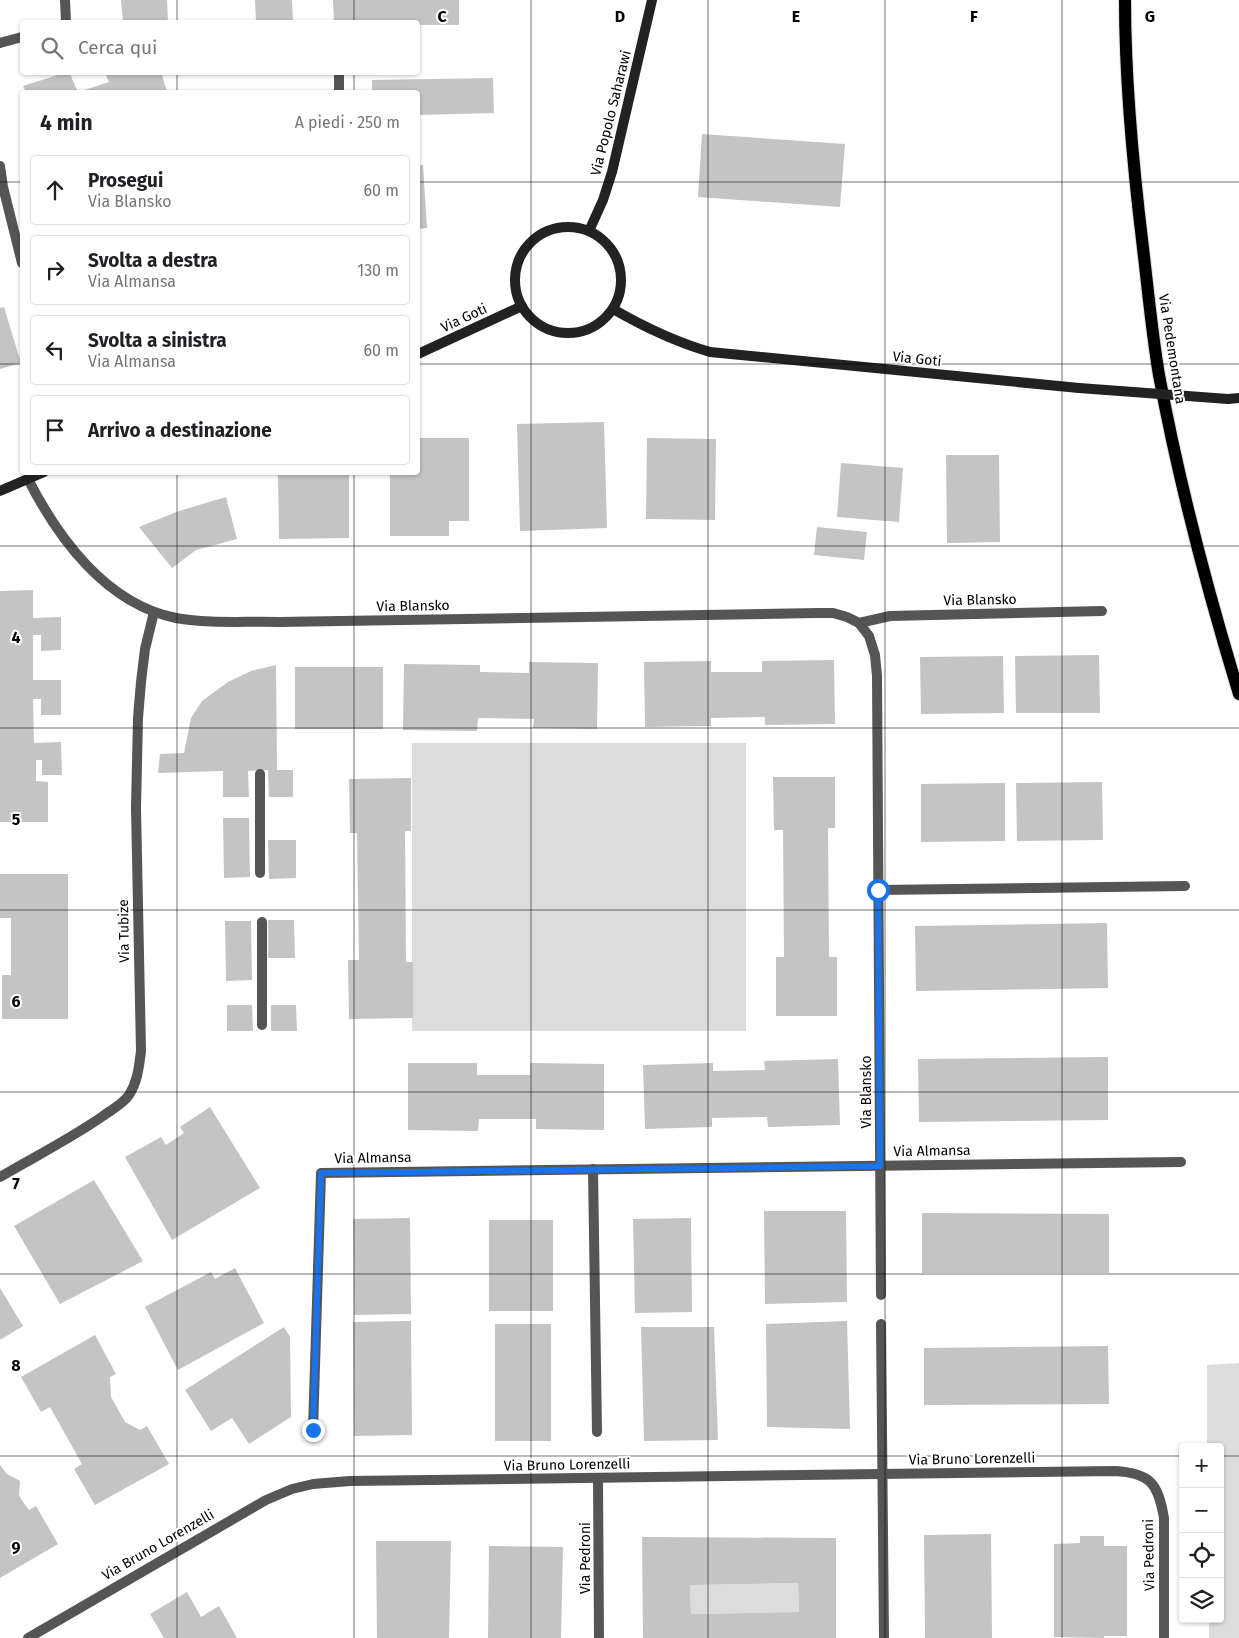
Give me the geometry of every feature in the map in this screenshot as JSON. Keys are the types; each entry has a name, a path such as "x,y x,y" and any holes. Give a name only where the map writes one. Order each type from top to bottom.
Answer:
{"main road":[{"name":"Via Pedemontana","path":"1125,0 1128,97 1134,171 1159,374 1210,595 1239,694"}],"street":[{"path":"65,0 66,20"},
{"name":"Via Popolo Saharawi","path":"589,231 603,200 612,172 652,0"},
{"path":"0,43 20,38"},
{"path":"338,75 339,90"},
{"path":"0,166 3,187 20,254"},
{"path":"560,227 575,227 589,231 603,238 613,250 620,264 622,280 620,295 613,309 604,320 593,328 567,334 553,332 540,326 522,306 516,292 517,263 529,244 546,231 560,227"},
{"name":"Via Goti","path":"420,353 522,306"},
{"name":"Via Goti","path":"613,309 641,326 691,347 710,352 1079,388 1228,399 1239,398"},
{"path":"0,491 37,475"},
{"name":"Via Blansko","path":"28,479 42,507 58,532 82,560 117,591 134,602 154,612 176,618 209,621 270,622 833,613 858,622 869,636 874,655 876,676 881,1295"},
{"name":"Via Blansko","path":"858,622 890,616 1102,610"},
{"name":"Via Tubize","path":"0,1177 116,1107 129,1096 136,1082 141,1051 136,808 138,718 144,657 154,612"},
{"path":"260,774 260,873"},
{"path":"878,890 1186,886"},
{"path":"262,922 262,1025"},
{"name":"Via Almansa","path":"313,1430 321,1173 1181,1162"},
{"path":"594,1169 597,1432"},
{"path":"881,1324 884,1638"},
{"name":"Via Bruno Lorenzelli","path":"28,1638 238,1515 266,1500 312,1484 350,1481 1115,1471 1133,1472 1145,1477"},
{"name":"Via Pedroni","path":"1145,1477 1155,1489 1161,1501 1164,1518 1164,1638"},
{"name":"Via Pedroni","path":"598,1478 599,1638"}],"shaded area":[{"path":"412,743 746,743 746,1031 412,1031"},
{"path":"1239,1363 1239,1638 1209,1638 1209,1623 1224,1623 1224,1443 1207,1443 1207,1365"},
{"path":"798,1583 799,1612 691,1614 690,1585"}],"building":[{"path":"121,0 167,0 168,20 123,20"},
{"path":"255,0 292,0 293,20 256,20"},
{"path":"333,0 459,0 459,25 420,25 420,20 334,20"},
{"path":"58,75 70,75 77,90 25,90 23,86"},
{"path":"106,75 162,75 166,90 84,90 109,82"},
{"path":"493,78 494,113 420,115 420,90 372,90 372,80"},
{"path":"702,134 845,144 840,207 698,197"},
{"path":"420,165 423,165 427,228 420,229"},
{"path":"4,307 20,363 0,369 0,308"},
{"path":"604,422 607,528 520,531 517,424"},
{"path":"420,438 469,438 469,521 449,521 449,536 390,536 390,475 420,475"},
{"path":"647,438 716,439 715,520 646,519"},
{"path":"946,455 999,455 1000,542 947,543"},
{"path":"841,463 903,468 899,522 837,517"},
{"path":"278,475 349,475 349,538 279,539"},
{"path":"226,497 237,539 196,550 172,568 139,527 179,511"},
{"path":"817,527 867,532 864,560 814,555"},
{"path":"33,590 33,618 61,617 61,650 41,651 41,635 33,635 33,680 61,680 61,715 41,715 41,699 33,699 34,743 61,742 62,775 42,775 42,760 36,760 36,781 48,782 48,822 0,822 0,591"},
{"path":"1099,655 1100,713 1016,713 1015,656"},
{"path":"1003,656 1004,713 921,714 920,657"},
{"path":"834,660 835,724 765,725 765,717 711,718 711,726 645,727 644,662 711,661 711,672 762,672 762,661"},
{"path":"529,662 598,663 597,729 533,728 534,719 478,718 477,731 403,730 404,664 480,665 480,672 529,673"},
{"path":"276,665 277,770 293,770 293,797 269,797 268,770 248,771 249,797 223,797 223,771 158,773 160,754 184,753 191,718 202,701 228,682 251,671"},
{"path":"295,667 383,667 383,729 295,729"},
{"path":"773,777 835,777 835,828 828,828 829,957 837,957 837,1016 776,1016 776,957 784,957 783,830 774,830"},
{"path":"411,778 411,831 405,831 406,962 413,962 413,1018 349,1019 348,960 359,960 357,833 350,833 349,779"},
{"path":"1102,782 1103,840 1017,841 1016,783"},
{"path":"1005,783 1005,841 921,842 921,784"},
{"path":"223,818 249,818 250,877 224,878"},
{"path":"268,840 296,840 296,878 269,879"},
{"path":"0,874 68,874 68,1019 2,1019 2,975 11,975 11,918 0,918"},
{"path":"268,920 294,920 295,958 268,958"},
{"path":"225,921 251,921 252,980 226,981"},
{"path":"1107,923 1108,988 916,991 915,926"},
{"path":"227,1005 252,1005 253,1031 227,1031"},
{"path":"271,1005 296,1005 297,1031 271,1031"},
{"path":"1108,1057 1108,1120 919,1122 918,1059"},
{"path":"838,1059 840,1125 768,1127 767,1117 712,1118 712,1127 645,1129 643,1065 713,1063 713,1071 765,1070 764,1061"},
{"path":"408,1063 477,1063 477,1075 530,1075 530,1063 604,1064 604,1130 536,1129 536,1119 479,1119 478,1131 408,1130"},
{"path":"210,1107 260,1188 172,1240 125,1157 161,1137 166,1145 184,1133 180,1127"},
{"path":"94,1180 143,1261 60,1304 14,1226"},
{"path":"764,1211 846,1211 847,1302 765,1304"},
{"path":"922,1213 1109,1214 1109,1273 922,1273"},
{"path":"410,1218 411,1314 354,1315 353,1219"},
{"path":"691,1218 692,1312 635,1313 633,1219"},
{"path":"489,1220 553,1220 553,1311 489,1311"},
{"path":"235,1268 264,1323 178,1370 145,1307 211,1272 215,1279"},
{"path":"0,1288 23,1326 0,1340"},
{"path":"411,1321 412,1435 354,1436 353,1322"},
{"path":"847,1321 850,1429 767,1427 766,1324"},
{"path":"495,1324 551,1324 551,1441 495,1441"},
{"path":"284,1327 290,1337 291,1417 249,1444 232,1418 211,1431 185,1390"},
{"path":"641,1327 714,1327 718,1440 644,1441"},
{"path":"95,1335 116,1374 110,1377 111,1397 125,1422 140,1430 147,1426 169,1464 95,1505 74,1469 82,1464 50,1407 41,1412 21,1377"},
{"path":"1108,1346 1109,1404 924,1405 924,1348"},
{"path":"0,1465 7,1474 20,1481 19,1495 23,1502 29,1510 36,1506 58,1544 0,1578"},
{"path":"991,1534 992,1638 925,1638 924,1535"},
{"path":"1080,1536 1104,1536 1104,1546 1127,1546 1127,1636 1104,1636 1104,1638 1054,1637 1054,1544 1080,1543"},
{"path":"642,1537 836,1538 836,1638 643,1638","holes":["798,1583 799,1612 691,1614 690,1585"]},
{"path":"376,1541 451,1541 449,1638 377,1638"},
{"path":"489,1546 563,1547 561,1638 488,1638"},
{"path":"187,1592 201,1617 219,1606 237,1638 164,1638 150,1614"}],"route":[{"path":"313,1430 321,1173 880,1166 878,890"}]}
